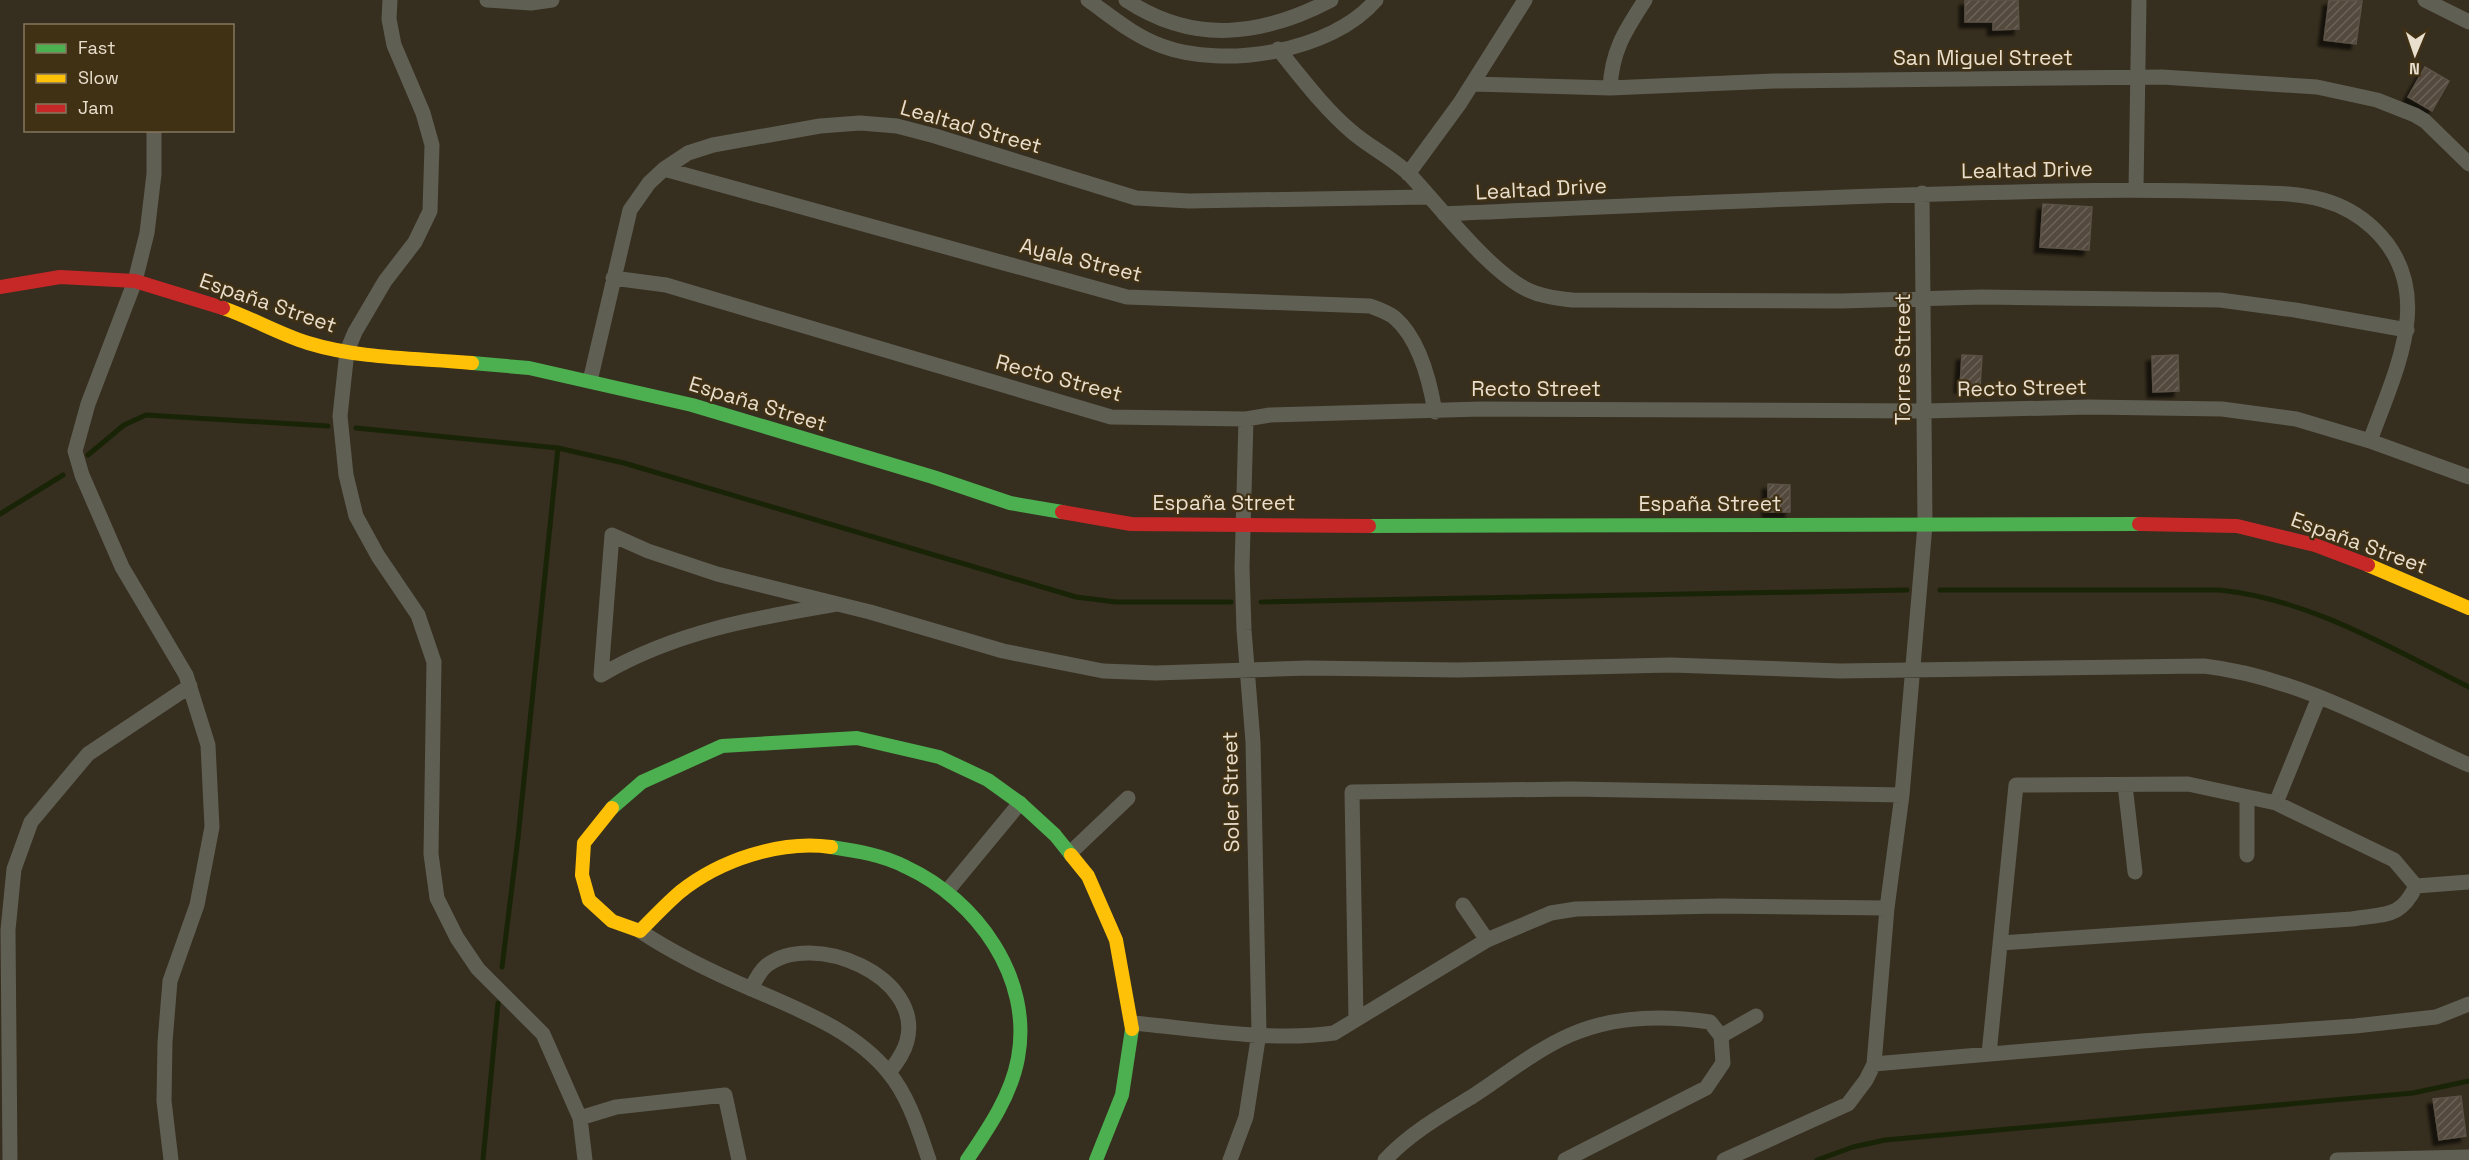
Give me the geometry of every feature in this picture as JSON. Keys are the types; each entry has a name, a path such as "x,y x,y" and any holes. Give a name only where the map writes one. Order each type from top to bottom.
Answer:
{"street":[{"path":"390,0 389,19 394,45 423,113 432,145 430,211 415,242 385,281 355,332 347,351 340,416 346,475 356,516 378,556 418,615 434,662 431,854 436,898 457,938 478,969 543,1034 580,1118 585,1160"},
{"path":"487,0 531,3 552,0"},
{"path":"1088,0 1133,33 1162,46 1202,57 1237,58 1316,39 1344,24 1376,0"},
{"path":"1126,0 1145,13 1174,23 1214,32 1259,29 1303,15 1331,0"},
{"path":"1408,174 1473,84 1525,0"},
{"path":"1610,88 1612,62 1623,34 1645,0"},
{"path":"2136,189 2140,78 2139,0"},
{"path":"2425,0 2469,22"},
{"path":"1278,49 1312,91 1351,132 1408,174 1427,197 1490,260 1522,287 1545,297 1572,300 1818,301 1924,297 2220,300 2295,310 2407,330"},
{"name":"San Miguel Street","path":"1473,84 1610,88 1774,81 2140,78 2212,79 2317,87 2377,100 2425,121 2469,164"},
{"name":"Lealtad Street","path":"590,381 630,210 649,183 663,169 688,153 713,145 820,126 860,123 897,126 1136,198 1189,201 1427,197"},
{"path":"154,132 154,174 147,233 135,281 88,404 75,451 82,475 122,567 186,675 208,745 212,827 197,905 170,981 165,1042 164,1101 171,1160"},
{"name":"Ayala Street","path":"663,169 1127,297 1370,306 1396,318 1409,338 1429,376 1435,412"},
{"name":"Lealtad Drive","path":"1444,214 1922,193 2136,189 2274,193 2322,199 2354,213 2374,230 2390,248 2408,285 2407,330 2370,441"},
{"name":"Torres Street","path":"1874,1065 1887,908 1902,795 1925,525 1922,193"},
{"name":"España Street","path":"0,287 60,277 135,281 247,315 308,343 347,351 529,368 590,381 692,405 933,477 1010,503 1131,524 1925,525 2071,522 2237,526 2315,545 2390,573 2469,608"},
{"name":"Recto Street","path":"613,278 666,285 1111,417 1246,418 1270,415 1481,409 1925,411 2089,407 2222,409 2296,419 2370,441 2469,477"},
{"name":"Soler Street","path":"1230,1160 1246,1118 1259,1034 1252,742 1243,579 1246,418"},
{"path":"837,604 741,621 706,630 637,655 601,675 612,535 648,551 717,574 837,604 1003,651 1103,671 1156,673 1247,670 1533,669 1671,665 1913,671 2204,666 2259,676 2319,697 2469,765"},
{"path":"10,1160 8,930 14,868 31,822 88,754 190,686"},
{"path":"2277,803 2319,697"},
{"path":"929,1160 903,1096 889,1073 855,1042 820,1019 672,952 640,931 612,921 589,900 582,875 584,843 609,810 642,782 722,746 857,738 939,757 988,780 1020,803 1055,835 1088,876 1116,940 1133,1023 1122,1095 1096,1160"},
{"path":"2125,784 2135,872"},
{"path":"1989,1054 2016,785 2188,784 2277,803 2394,860 2416,886"},
{"path":"1356,1019 1352,792 1571,789 1902,795"},
{"path":"1070,853 1128,798"},
{"path":"2247,798 2247,855"},
{"path":"948,890 1020,803"},
{"path":"640,931 681,892 733,863 771,849 800,844 859,850 885,857 921,872 948,890 988,934 1004,958 1014,987 1018,1016 1020,1046 1013,1078 984,1137 967,1160"},
{"path":"2416,886 2469,882"},
{"path":"2000,943 2352,919 2400,909 2406,905 2416,886"},
{"path":"1463,905 1487,940"},
{"path":"1133,1023 1259,1034 1318,1036 1334,1033 1356,1019 1382,1007 1487,940 1551,913 1576,909 1720,906 1887,908"},
{"path":"751,989 767,965 809,953 851,960 874,973 900,997 907,1011 907,1041 889,1073"},
{"path":"1724,1160 1848,1104 1874,1065 2355,1026 2436,1017 2469,1004"},
{"path":"1720,1036 1756,1016"},
{"path":"1385,1160 1400,1144 1436,1119 1571,1035 1616,1021 1649,1018 1710,1022 1720,1036 1723,1063 1706,1088 1565,1160"},
{"path":"580,1118 616,1107 725,1095 739,1160"},
{"path":"2337,1160 2469,1157"}],"building":[{"path":"1965,0 2018,0 2019,29 1993,30 1993,22 1965,22"},
{"path":"2329,0 2362,1 2356,44 2324,40"},
{"path":"2425,67 2449,81 2432,111 2408,97"},
{"path":"2043,204 2092,207 2089,250 2040,247"},
{"path":"1962,355 1982,356 1980,388 1960,387"},
{"path":"2178,355 2179,391 2153,392 2152,356"},
{"path":"1768,484 1790,485 1790,512 1768,512"},
{"path":"2461,1096 2466,1136 2439,1140 2433,1099"}],"waterway":[{"path":"88,455 124,425 146,415 328,426"},
{"path":"356,428 558,448 624,463 1076,597 1116,602 1231,602"},
{"path":"502,967 518,838 558,448"},
{"path":"0,514 63,475"},
{"path":"1261,602 1907,590"},
{"path":"1940,590 2219,590 2252,595 2285,603 2348,627 2469,687"},
{"path":"483,1160 498,1003"},
{"path":"1817,1160 1853,1147 1885,1140 2413,1093 2469,1081"}],"traffic: fast":[{"path":"472,363 529,368 692,405 933,477 1010,503 1062,512"},
{"path":"1369,526 2139,524"},
{"path":"612,808 642,782 722,746 857,738 939,757 988,780 1020,803 1055,835 1071,855"},
{"path":"831,847 888,859 932,881 977,921 994,945 1008,971 1017,999 1020,1028 1015,1072 991,1124 967,1160"},
{"path":"1096,1160 1122,1095 1132,1029"}],"traffic: slow":[{"path":"223,308 297,339 328,348 369,355 472,363"},
{"path":"2368,565 2469,608"},
{"path":"612,808 584,843 582,875 589,900 612,921 640,931 680,892 713,870 771,850 792,847 831,847"},
{"path":"1071,855 1088,876 1116,940 1132,1029"}],"traffic: jam":[{"path":"0,287 60,277 135,281 223,308"},
{"path":"1062,512 1131,524 1369,526"},
{"path":"2139,524 2237,526 2315,545 2368,565"}]}
